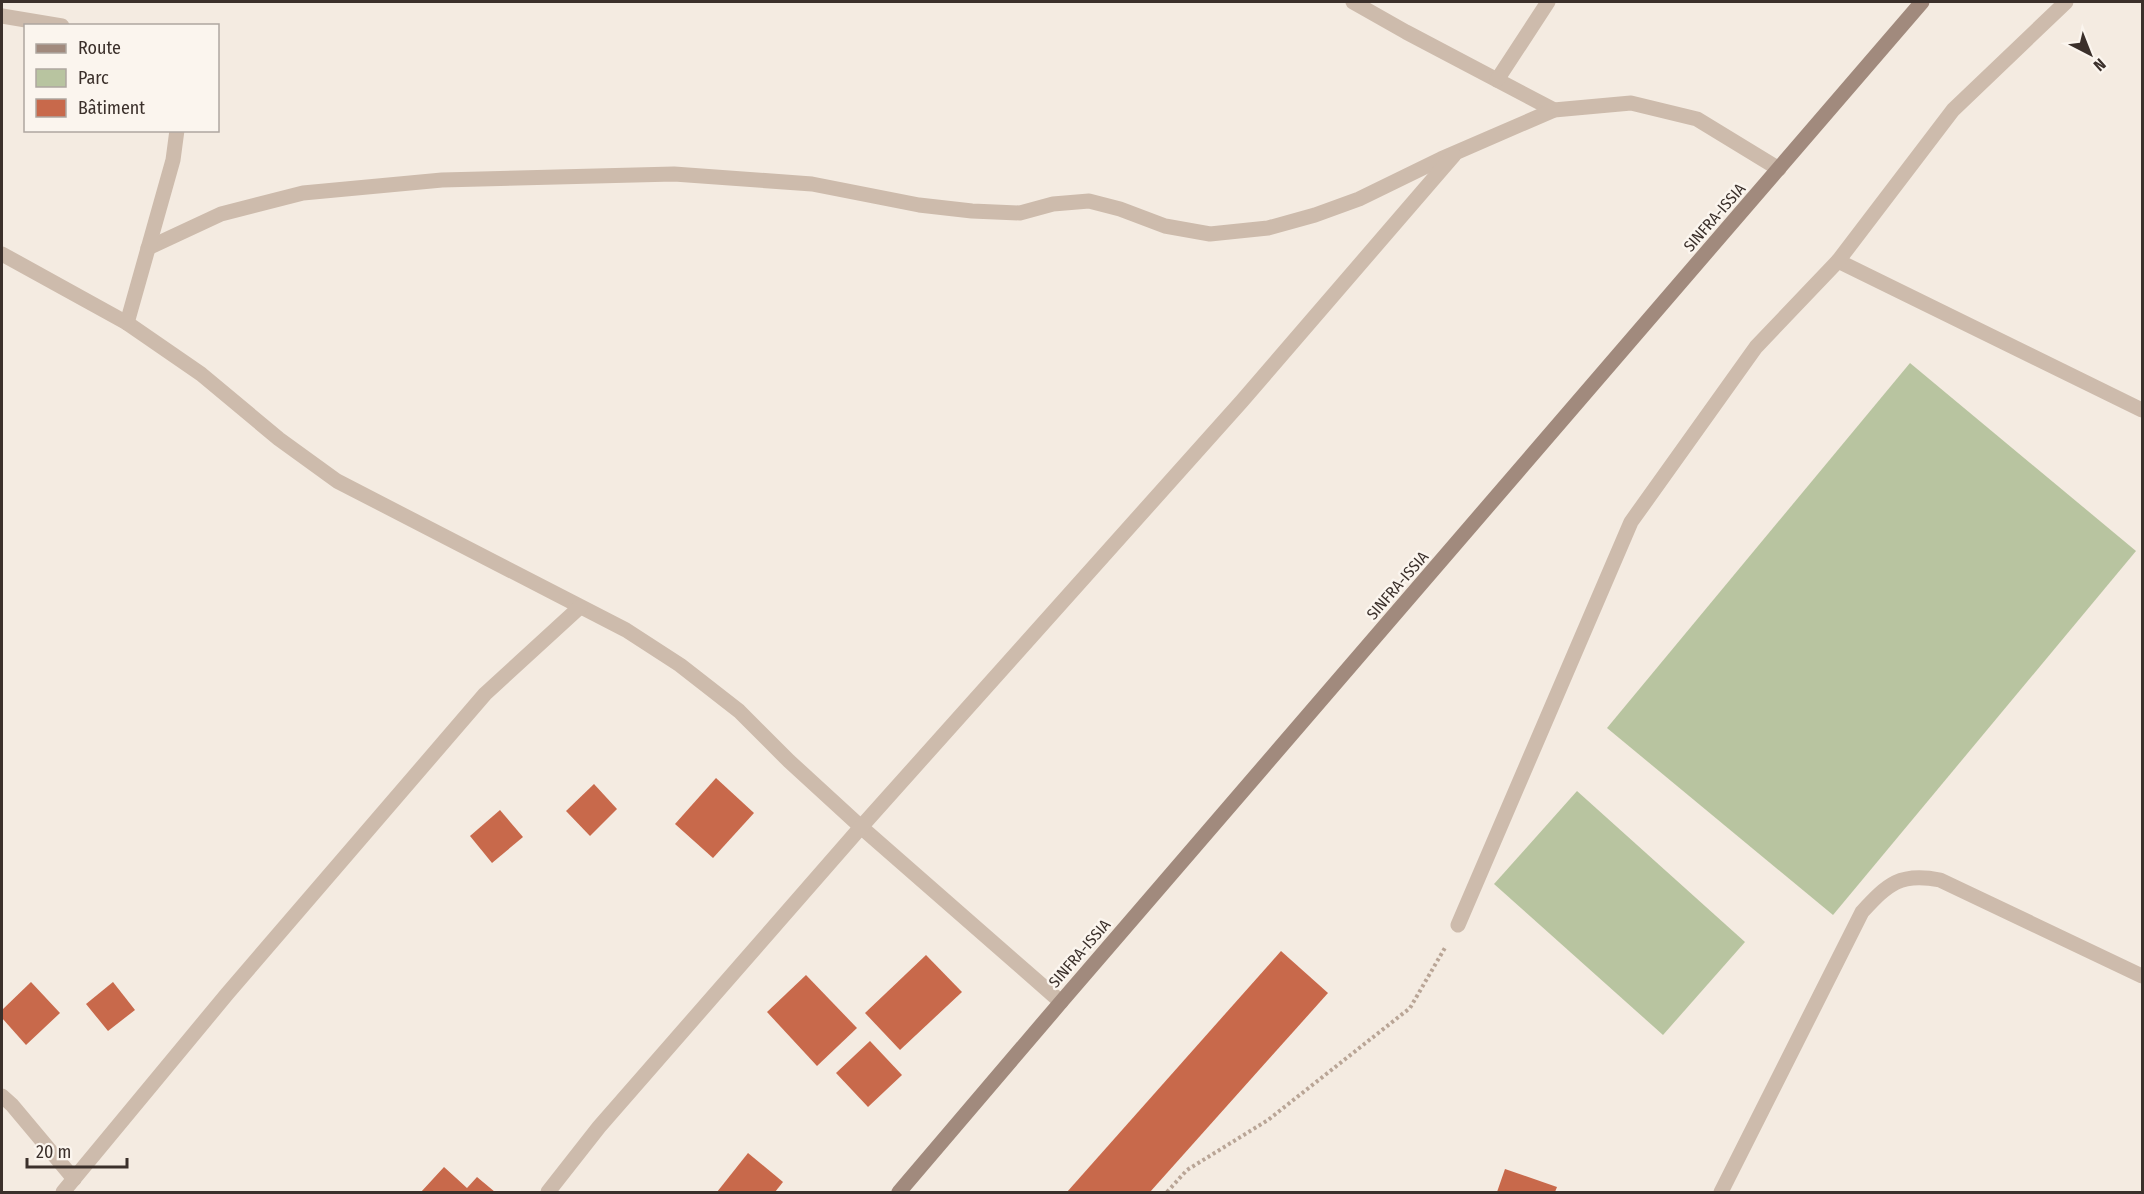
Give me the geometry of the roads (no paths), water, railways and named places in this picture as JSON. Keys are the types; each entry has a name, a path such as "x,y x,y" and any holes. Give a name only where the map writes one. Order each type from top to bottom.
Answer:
{"main road":[{"name":"SINFRA-ISSIA","path":"899,1192 1922,2"}],"street":[{"path":"1353,2 1554,110"},
{"path":"1497,80 1548,2"},
{"path":"1458,925 1631,522 1756,347 1838,261 1953,110 2066,2"},
{"path":"2,16 50,24"},
{"path":"148,248 221,214 303,193 442,180 674,174 812,184 919,205 972,211 1020,213 1053,204 1089,201 1120,209 1165,226 1210,234 1268,228 1315,215 1359,199 1456,152 1554,110 1631,103 1697,119 1779,169"},
{"path":"127,323 172,160 177,132"},
{"path":"548,1192 599,1127 861,827 1242,401 1456,152"},
{"path":"2,254 127,323 201,374 279,439 337,481 626,630 680,665 739,711 861,827 1061,1002"},
{"path":"1838,261 2142,410"},
{"path":"63,1192 227,994 485,694 580,607"},
{"path":"1721,1192 1862,912 1881,891 1905,877 1940,880 2142,976"},
{"path":"2,1096 74,1179"}]}
